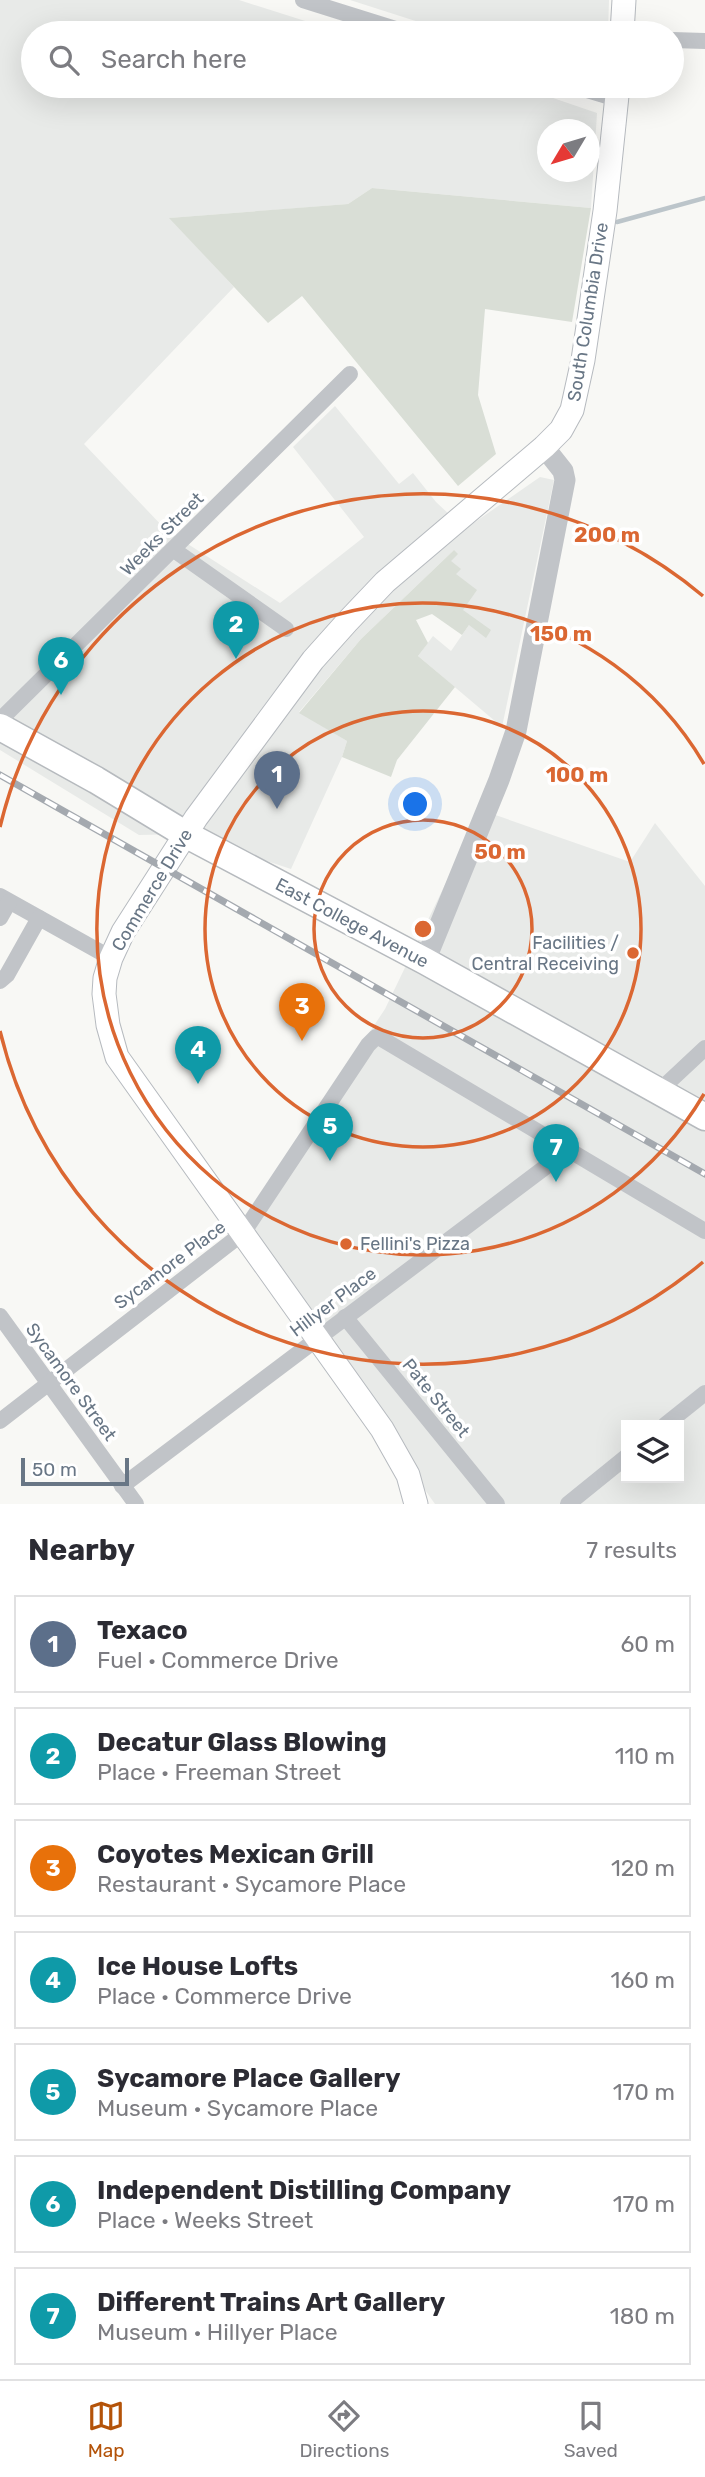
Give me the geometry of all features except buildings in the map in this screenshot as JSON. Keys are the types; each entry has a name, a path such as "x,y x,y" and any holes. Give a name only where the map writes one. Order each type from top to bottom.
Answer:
{"main road":[{"path":"623,21 624,0"},
{"name":"South Columbia Drive","path":"544,447 561,430 572,410 583,360 605,211 616,98"},
{"name":"Commerce Drive","path":"416,1504 408,1475 393,1446 117,1057 110,1034 104,994 105,978 123,932 185,834 306,669 385,582 544,447"},
{"name":"East College Avenue","path":"0,727 96,780 185,834 425,961 705,1116"}],"street":[{"path":"303,0 370,21"},
{"path":"684,40 705,41"},
{"name":"Weeks Street","path":"0,720 350,374"},
{"path":"425,961 499,780 522,711 565,480 563,471 544,447"},
{"path":"174,550 286,629"},
{"path":"0,918 5,899 111,958"},
{"path":"0,981 7,975 39,918"},
{"name":"Sycamore Place","path":"0,1421 48,1381 243,1233 368,1045 376,1037 568,1150"},
{"path":"658,1092 705,1048"},
{"path":"568,1150 705,1231"},
{"name":"Hillyer Place","path":"122,1486 568,1150"},
{"name":"Sycamore Street","path":"0,1316 136,1504"},
{"name":"Pate Street","path":"345,1317 497,1504"},
{"path":"671,1420 705,1393"},
{"path":"570,1503 621,1461"}],"shaded area":[{"path":"0,0 239,0 305,21 21,21 21,98 553,98 597,113 597,119 537,119 537,182 593,182 591,208 372,188 348,204 170,218 234,287 84,444 166,530 280,603 364,537 293,447 335,406 399,484 413,473 436,502 465,529 540,477 554,480 502,727 418,656 433,636 451,651 469,625 450,561 454,550 361,639 299,712 347,741 291,869 185,834 139,835 0,750"},
{"path":"350,0 609,0 608,21 416,21"},
{"path":"372,188 591,208 572,322 485,309 478,395 496,454 458,486 302,296 268,323 169,218 348,204"},
{"path":"454,550 458,554 451,561 461,569 456,574 477,590 463,610 491,630 486,638 469,625 462,635 432,614 416,620 428,643 418,656 455,687 397,760 391,777 342,757 347,741 299,713 361,639"},
{"path":"481,810 630,862 655,823 705,886 705,1504 435,1504 243,1233 256,1203 385,1009"}],"waterway":[{"path":"617,222 705,198"}],"railway":[{"path":"0,775 705,1174"}],"place":[{"name":"Decatur Glass Blowing","path":"236,659"},
{"name":"Independent Distilling Company","path":"61,695"},
{"name":"Texaco","path":"277,809"},
{"name":"Facilities / Central Receiving","path":"633,953"},
{"name":"Coyotes Mexican Grill","path":"302,1041"},
{"name":"Ice House Lofts","path":"198,1084"},
{"name":"Sycamore Place Gallery","path":"330,1161"},
{"name":"Different Trains Art Gallery","path":"556,1182"},
{"name":"Fellini's Pizza","path":"346,1244"}]}
